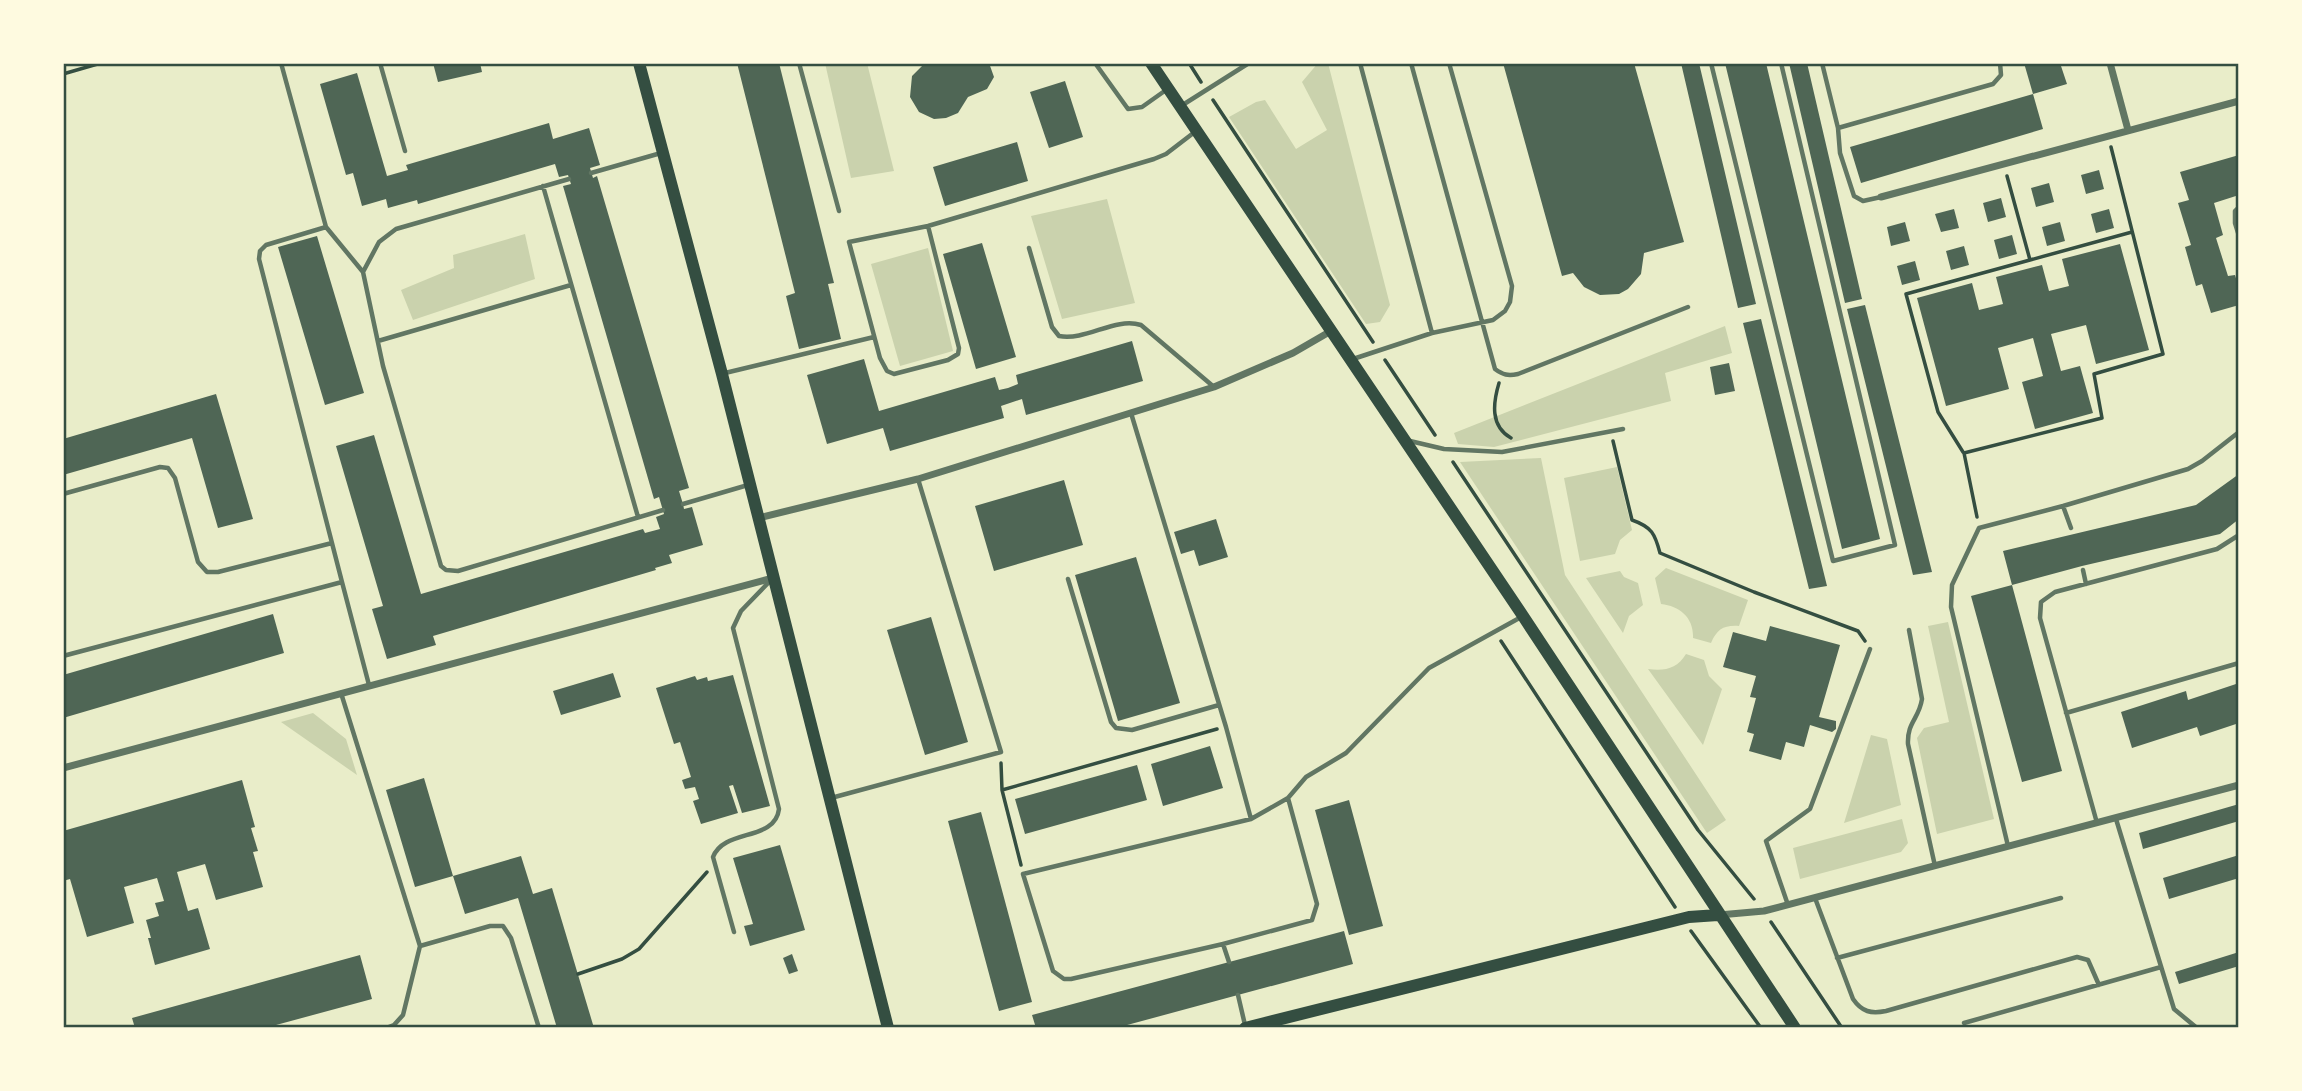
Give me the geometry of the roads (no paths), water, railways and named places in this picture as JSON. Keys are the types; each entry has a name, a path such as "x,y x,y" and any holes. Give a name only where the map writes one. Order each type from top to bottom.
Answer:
{"main road":[{"path":"639,63 722,374 748,485 831,798 888,1028"},
{"path":"1151,63 1523,616 1795,1028"},
{"path":"1246,1028 1682,919 1718,915"}],"street":[{"path":"2110,63 2128,130"},
{"path":"1881,197 2239,102"},
{"path":"757,519 918,479 1214,387 1293,353 1331,331"},
{"path":"63,768 773,578"},
{"path":"1718,915 1764,911 2239,785"}],"lane":[{"path":"281,63 326,227 363,272 396,411 438,560 446,570 458,570 663,510"},
{"path":"380,63 405,152"},
{"path":"799,63 839,211"},
{"path":"1095,63 1128,109 1137,109 1168,88"},
{"path":"1180,106 1249,63"},
{"path":"1360,63 1432,333"},
{"path":"1411,63 1495,369 1502,374 1518,374 1688,307"},
{"path":"1350,360 1432,333 1493,320 1505,311 1512,293 1450,63"},
{"path":"1711,63 1833,561 1895,545 1781,63"},
{"path":"1822,63 1838,128 1840,153 1854,196 1863,201 1881,197"},
{"path":"1838,128 1993,84 2001,75 2000,63"},
{"path":"928,226 959,343 958,354 948,360 894,374 884,366 874,337 849,242 928,226 1154,159 1166,154 1196,130"},
{"path":"591,173 662,152"},
{"path":"363,272 379,242 396,229 569,179"},
{"path":"543,186 638,517"},
{"path":"2239,208 2234,217 2239,236"},
{"path":"326,227 266,245 260,251 259,259 369,685"},
{"path":"1029,248 1052,327 1059,336 1072,337 1128,322 1141,325 1214,387"},
{"path":"378,341 570,285"},
{"path":"722,374 874,337"},
{"path":"1131,413 1226,727 1251,819"},
{"path":"1404,440 1444,449 1502,452 1623,429"},
{"path":"2008,847 1951,607 1952,585 1979,528 2188,469 2239,432"},
{"path":"63,494 160,467 168,468 175,478 198,562 207,572 218,572 332,542"},
{"path":"831,798 1001,752 918,479"},
{"path":"683,504 748,485"},
{"path":"2063,506 2071,528"},
{"path":"2098,824 2040,618 2039,606 2049,595 2217,550 2239,535"},
{"path":"2083,570 2086,584"},
{"path":"734,932 714,863 716,849 722,844 768,827 778,817 779,802 733,628 741,611 773,578"},
{"path":"1068,579 1111,722 1116,728 1132,730 1219,705"},
{"path":"63,656 342,582"},
{"path":"1288,798 1317,904 1315,916 1307,923 1064,979 1057,976 1050,965 1023,874 1251,819 1288,798 1306,777 1346,753 1429,668 1523,616"},
{"path":"1909,630 1922,699 1921,708 1907,732 1908,744 1935,866"},
{"path":"1788,905 1766,841 1810,809 1870,649"},
{"path":"2066,713 2239,663"},
{"path":"341,692 420,946 403,1015 394,1025 386,1028"},
{"path":"2116,819 2174,1009 2197,1028"},
{"path":"1815,898 1853,999 1863,1010 1886,1010 2077,957 2088,960 2099,985"},
{"path":"1837,958 2061,898"},
{"path":"420,946 490,926 503,926 512,938 539,1028"},
{"path":"1223,944 1229,962"},
{"path":"1964,1023 2161,967"},
{"path":"1238,995 1246,1028"}]}
